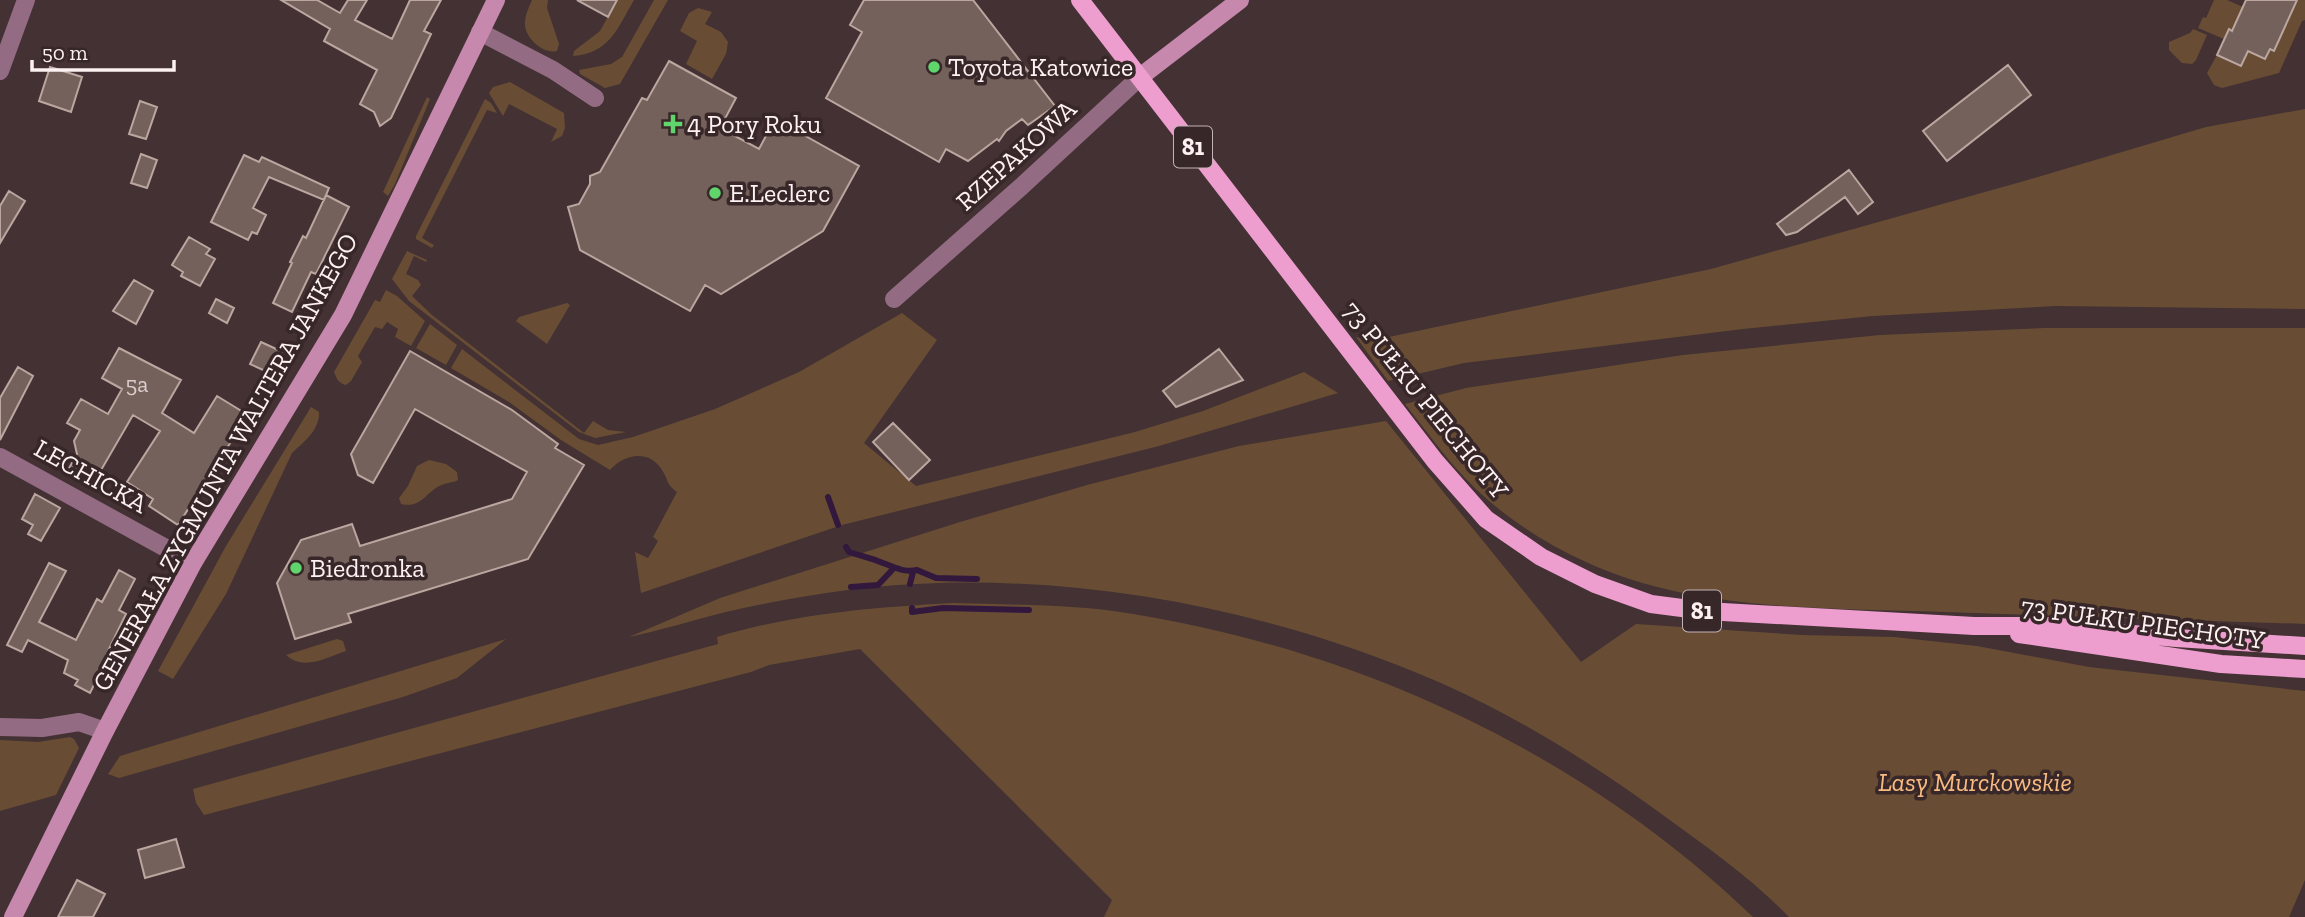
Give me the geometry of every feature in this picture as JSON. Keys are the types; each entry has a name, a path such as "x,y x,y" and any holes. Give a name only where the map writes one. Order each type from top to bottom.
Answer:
{"main road":[{"name":"81","path":"1080,0 1140,77"},
{"name":"73 PUŁKU PIECHOTY","path":"1140,77 1462,494 1486,519 1541,557 1595,584 1650,604 1705,611 1974,626 2048,626 2305,646"},
{"name":"73 PUŁKU PIECHOTY","path":"1974,626 2179,659 2305,669"}],"street":[{"path":"0,71 26,0"},
{"name":"GENERAŁA ZYGMUNTA WALTERA JANKEGO","path":"13,917 193,562 343,315 496,0"},
{"name":"RZEPAKOWA","path":"894,299 1032,178 1140,77 1240,0"},
{"path":"480,32 553,69 595,98"},
{"name":"LECHICKA","path":"0,457 193,562"},
{"path":"0,727 32,729 79,722 105,731"}],"green space":[{"path":"532,0 548,0 547,8 559,44 557,51 540,48 528,34 525,20"},
{"path":"617,0 634,0 611,38 596,50 573,56 574,51 600,31"},
{"path":"654,0 668,0 620,84 605,88 580,74 579,70 611,64 622,57"},
{"path":"2214,0 2227,0 2243,7 2232,31 2229,29 2224,39 2198,28"},
{"path":"2297,0 2305,0 2305,20 2302,21 2279,73 2222,88 2214,85 2207,73 2217,55 2248,51 2266,58"},
{"path":"698,8 712,12 705,24 721,32 728,42 726,54 712,79 686,64 697,41 680,31 689,13"},
{"path":"2193,29 2207,35 2196,60 2192,64 2182,63 2169,50 2169,42"},
{"path":"510,82 564,113 565,128 562,136 551,142 557,129 509,104 503,116 489,93 493,87"},
{"path":"427,97 430,99 388,196 383,192"},
{"path":"485,99 497,113 487,110 422,238 434,245 432,248 416,239 416,236"},
{"path":"2305,109 2305,309 2056,306 1873,316 1464,363 1388,381 1356,337 1370,341 1711,269 2206,127"},
{"path":"407,251 427,260 426,262 414,256 406,274 418,280 421,285 412,296 432,315 584,433 593,421 608,430 626,432 595,438 579,432 409,301 392,279"},
{"path":"386,290 397,296 425,321 411,346 395,337 398,329 387,322 382,329 375,327 358,356 362,362 351,381 343,384 334,372 375,300 380,302"},
{"path":"567,303 570,305 547,344 516,321 519,317"},
{"path":"902,313 937,340 864,443 916,486 1135,432 1203,411 1304,372 1338,393 1159,446 842,525 641,593 635,552 648,558 658,541 653,537 677,492 657,463 644,457 629,457 610,470 561,440 509,402 451,368 462,349 579,439 598,445 633,437 715,409 799,372"},
{"path":"430,324 457,345 446,365 416,348"},
{"path":"2045,328 2305,328 2305,624 1809,608 1716,599 1671,590 1586,562 1521,526 1465,478 1405,404 1466,388 1683,355 1880,335"},
{"path":"311,407 319,412 317,424 292,453 226,594 173,679 158,671 226,546"},
{"name":"Lasy Murckowskie","path":"1386,421 1581,662 1636,624 1802,635 1894,637 1977,646 2089,667 2305,691 2305,880 2289,917 1789,917 1730,865 1640,799 1558,744 1471,697 1381,659 1320,638 1258,620 1131,595 1003,583 885,586 778,601 629,637 720,598 1087,485 1239,446"},
{"path":"429,460 446,464 457,472 458,480 444,484 419,502 401,504 399,498 417,466"},
{"path":"953,603 1066,607 1133,614 1218,631 1303,654 1386,683 1466,719 1543,760 1617,807 1688,859 1753,917 1104,917 1112,900 860,649 769,665 751,672 204,815 196,803 193,789 718,644 717,637 745,629 834,613"},
{"path":"337,639 343,641 346,651 323,660 307,663 293,660 286,655"},
{"path":"506,639 457,678 403,697 119,778 108,774 120,756"},
{"path":"70,737 79,748 56,795 0,811 0,740 38,742"}],"building":[{"path":"281,0 317,0 340,13 348,0 367,0 355,20 392,39 410,0 441,0 424,31 431,34 391,118 380,126 374,112 360,104 377,70 324,41 330,29"},
{"path":"577,0 617,0 608,17"},
{"name":"Toyota Katowice","path":"864,0 973,0 1055,106 1028,125 1022,119 1006,131 999,141 997,139 968,161 946,149 939,162 826,98 862,32 850,25"},
{"path":"2246,0 2297,0 2274,51 2270,49 2265,59 2248,51 2241,66 2217,55"},
{"name":"E.Leclerc","path":"669,61 736,98 720,128 759,149 775,119 859,166 823,231 721,294 705,285 690,311 580,250 568,207 579,204 590,184 590,176 600,172 642,98 647,100"},
{"path":"2008,65 2031,95 1947,161 1923,131"},
{"path":"50,67 82,77 71,112 39,101"},
{"path":"140,101 157,107 146,139 129,134"},
{"path":"141,154 157,160 147,188 131,183"},
{"path":"244,155 259,162 262,157 329,188 324,200 269,177 253,208 266,215 257,234 252,232 248,240 211,222"},
{"path":"1849,170 1873,202 1858,214 1845,197 1797,232 1786,235 1777,224"},
{"path":"9,191 25,201 0,243 0,206"},
{"path":"326,195 349,207 316,274 311,272 292,312 273,303 292,263 290,262 303,236 306,238"},
{"path":"189,237 210,249 206,254 215,259 200,286 181,276 183,272 172,265"},
{"path":"134,280 153,291 136,324 113,311"},
{"path":"216,299 234,308 227,323 209,313"},
{"path":"261,342 285,353 272,374 250,364"},
{"path":"119,348 181,380 162,413 194,433 217,396 248,415 178,525 149,506 153,499 127,482 160,431 133,415 93,484 68,470 77,454 74,441 80,430 67,423 81,399 108,414 122,389 102,378"},
{"path":"1219,349 1243,380 1176,407 1163,391"},
{"path":"410,351 512,410 558,444 555,448 584,465 528,559 348,614 351,622 295,639 277,583 301,540 352,524 360,546 512,499 527,472 415,409 373,483 358,475 351,454"},
{"path":"18,367 33,376 0,440 0,398"},
{"path":"893,423 930,460 909,480 873,442"},
{"path":"35,494 60,508 41,541 28,534 33,525 22,519"},
{"path":"49,563 66,571 39,622 76,640 97,599 102,602 119,570 135,579 119,610 126,614 90,693 75,685 78,680 64,673 68,660 28,640 22,652 7,645"},
{"path":"176,839 184,867 145,878 138,850"},
{"path":"77,880 105,894 93,917 58,917"}],"waterway":[{"path":"828,497 838,525"},
{"path":"846,547 849,552 904,570 917,570 936,578 977,579"},
{"path":"851,587 878,585 893,569"},
{"path":"910,584 913,572"},
{"path":"912,608 912,612 943,608 1029,610"}],"place":[{"name":"Toyota Katowice","path":"934,67"},
{"name":"4 Pory Roku","path":"673,124"},
{"name":"E.Leclerc","path":"715,193"},
{"name":"Biedronka","path":"296,568"}]}
